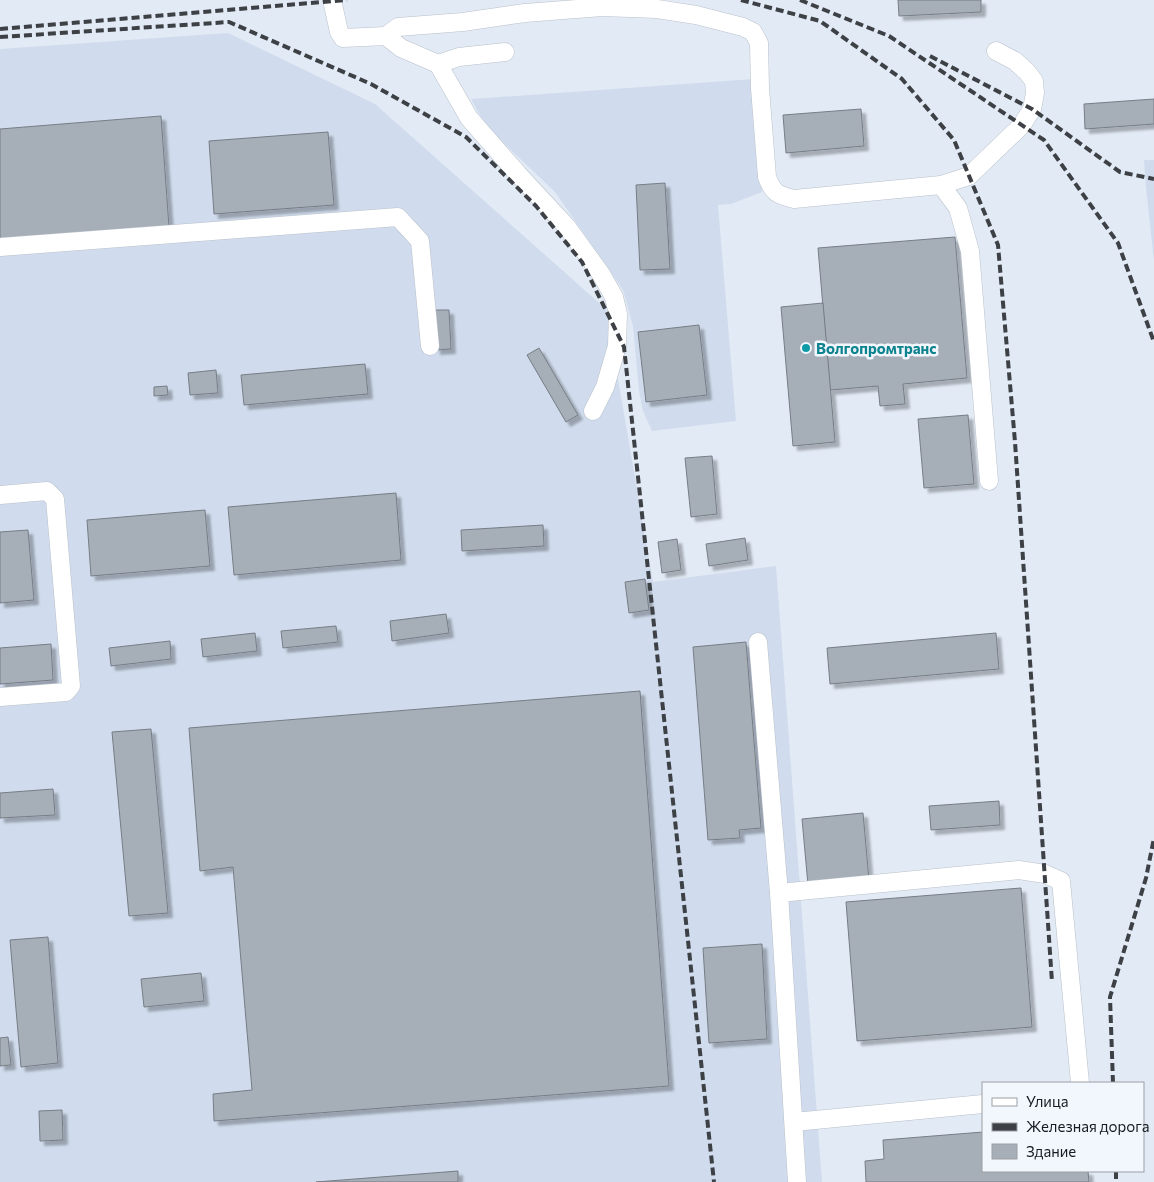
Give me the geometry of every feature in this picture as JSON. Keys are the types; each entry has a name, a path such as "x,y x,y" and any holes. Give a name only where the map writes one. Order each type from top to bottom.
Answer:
{"lane":[{"path":"332,0 339,32 343,38 386,36 398,27 602,7 657,9 696,15 743,27 753,32 759,43 767,177 772,189 782,196 794,199 941,185 969,176 1022,125 1032,109 1035,93 1034,81 1015,61 996,51"},
{"path":"386,36 401,48 438,64 469,118 567,226 601,274 614,297 618,314 616,346 605,387 593,411"},
{"path":"438,64 459,57 505,52"},
{"path":"941,185 958,208 970,250 989,481"},
{"path":"0,247 398,218 420,241 430,346"},
{"path":"0,495 47,491 55,499 71,686 66,692 0,697"},
{"path":"758,642 779,893 797,1182"},
{"path":"779,893 1019,870 1045,874 1061,880 1080,1082"},
{"path":"794,1122 982,1104"}],"shaded area":[{"path":"228,33 375,104 606,309 653,582 776,566 822,1182 0,1182 0,49"},
{"path":"754,79 762,192 731,204 718,205 736,421 652,431 643,411 639,391 633,326 623,290 555,192 494,134 482,119 471,99"},
{"path":"1144,160 1154,160 1154,261 1146,188"}],"building":[{"path":"898,0 981,0 981,12 899,16"},
{"path":"1154,99 1154,124 1085,129 1084,104"},
{"path":"861,109 864,146 786,153 783,115"},
{"path":"161,116 169,227 0,240 0,129"},
{"path":"328,132 334,205 214,214 209,141"},
{"path":"665,183 670,269 640,270 636,185"},
{"path":"955,237 967,378 903,384 905,404 880,406 878,386 830,390 818,248"},
{"name":"Волгопромтранс","path":"823,303 835,442 793,446 781,307"},
{"path":"434,310 449,310 451,349 436,350"},
{"path":"699,325 707,395 646,402 638,332"},
{"path":"539,348 578,415 566,422 527,355"},
{"path":"365,364 368,394 244,405 241,375"},
{"path":"216,370 218,393 190,395 188,373"},
{"path":"167,386 168,395 154,396 154,387"},
{"path":"968,415 974,484 924,488 918,419"},
{"path":"712,456 717,514 691,517 685,458"},
{"path":"396,493 401,560 234,575 228,507"},
{"path":"205,510 210,566 91,576 87,520"},
{"path":"543,525 544,546 462,551 461,530"},
{"path":"28,530 34,600 0,603 0,532"},
{"path":"745,538 748,560 709,566 706,544"},
{"path":"677,539 681,570 662,573 658,542"},
{"path":"645,579 649,610 629,613 625,582"},
{"path":"446,614 449,633 392,641 390,621"},
{"path":"336,626 338,642 283,648 281,631"},
{"path":"255,633 257,651 203,657 201,639"},
{"path":"996,633 999,669 830,684 827,648"},
{"path":"170,641 171,659 111,666 109,648"},
{"path":"746,642 761,828 739,830 740,838 708,840 693,647"},
{"path":"51,644 53,680 0,684 0,648"},
{"path":"640,691 669,1086 214,1121 213,1094 252,1090 233,867 200,871 189,728"},
{"path":"151,729 168,913 129,916 112,732"},
{"path":"53,789 55,815 0,818 0,793"},
{"path":"999,801 1000,825 931,830 929,806"},
{"path":"863,813 869,880 808,885 802,819"},
{"path":"1021,888 1032,1027 857,1041 846,902"},
{"path":"48,937 58,1063 21,1067 10,940"},
{"path":"762,944 767,1039 709,1043 703,948"},
{"path":"201,973 204,1001 144,1007 141,979"},
{"path":"8,1037 11,1065 0,1066 0,1038"},
{"path":"62,1110 63,1140 40,1141 39,1111"},
{"path":"982,1132 982,1172 1088,1172 1089,1182 866,1182 865,1161 884,1159 883,1140"},
{"path":"458,1171 458,1182 316,1182"}],"railway":[{"path":"0,29 347,0"},
{"path":"741,0 820,21 902,79 954,140 998,245 1015,442 1052,982"},
{"path":"800,0 889,36 1044,140 1118,243 1154,342"},
{"path":"0,37 229,22 371,84 466,137 536,206 582,262 624,347 714,1182"},
{"path":"930,56 1032,109 1120,172 1154,179"},
{"path":"1113,1082 1110,997 1146,878 1154,838"},
{"path":"1116,1172 1116,1182"}],"place":[{"name":"Волгопромтранс","path":"806,348"}]}
